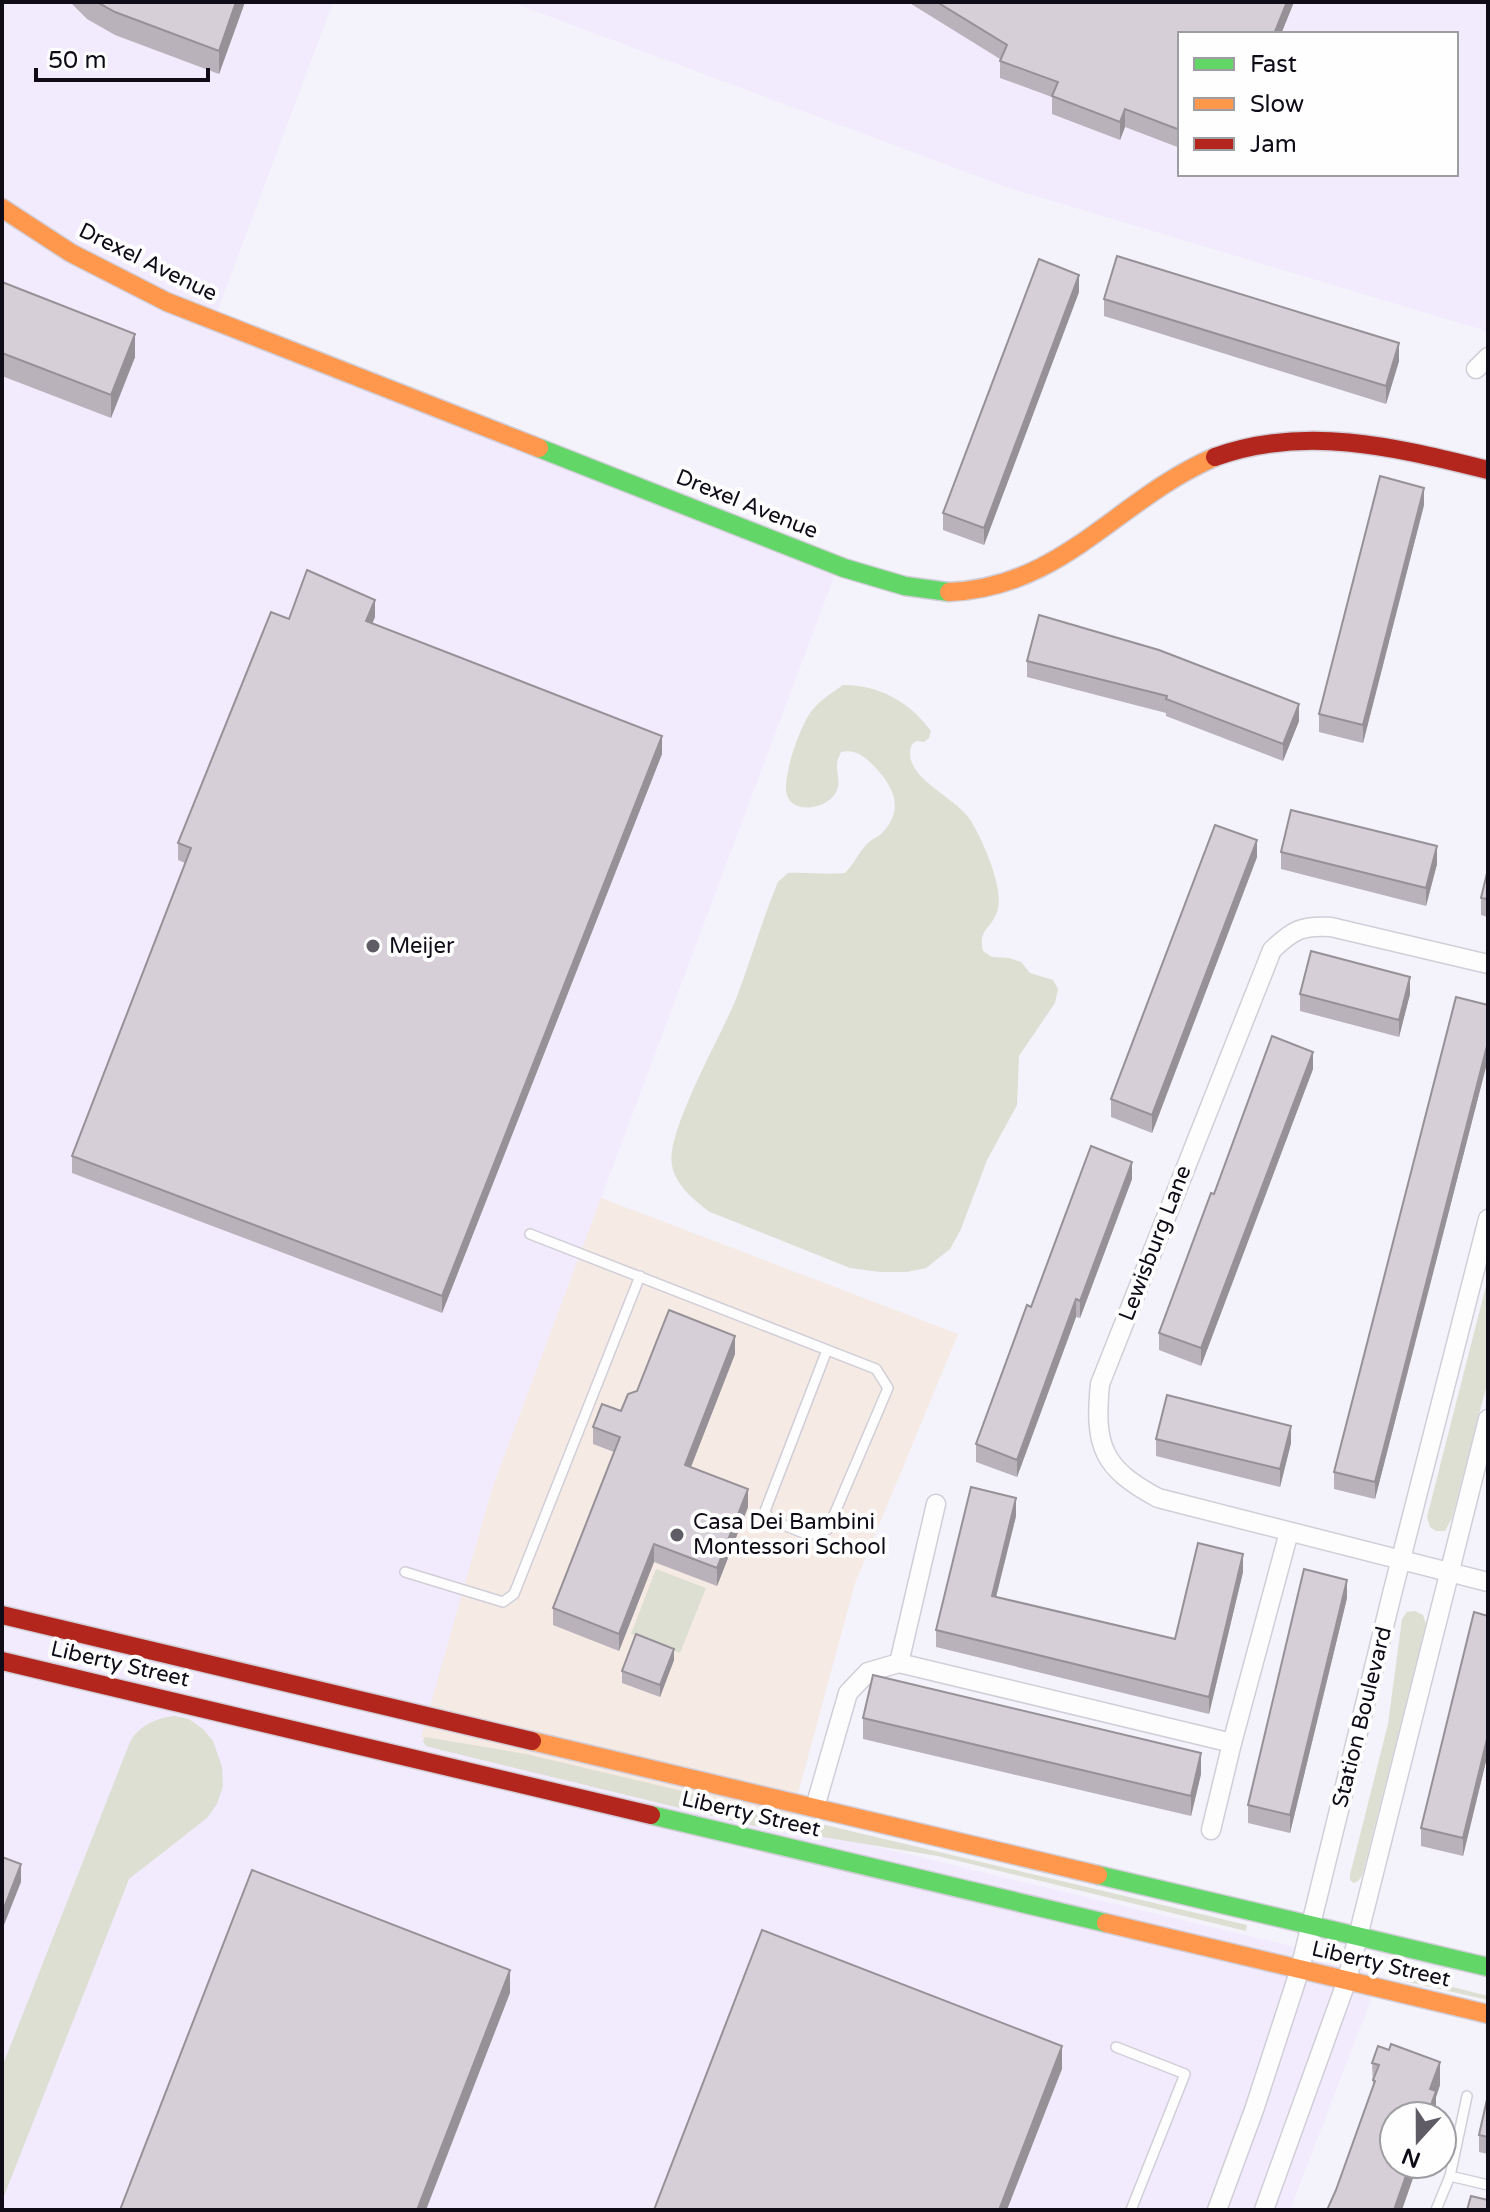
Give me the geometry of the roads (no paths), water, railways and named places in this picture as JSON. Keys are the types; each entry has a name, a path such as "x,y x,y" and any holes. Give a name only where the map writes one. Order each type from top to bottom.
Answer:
{"street":[{"name":"Drexel Avenue","path":"2,208 85,260 167,302 844,568 928,591 984,588 1008,583 1044,568 1077,549 1144,496 1204,462 1238,450 1294,439 1339,439 1401,448 1488,470"},
{"name":"Lewisburg Lane","path":"1488,964 1331,927 1308,925 1289,934 1272,950 1100,1384 1096,1419 1104,1452 1126,1481 1158,1498 1488,1582"},
{"name":"Station Boulevard","path":"1217,2210 1254,2110 1300,1969 1400,1560 1488,1219"},
{"path":"1264,2210 1347,1980 1488,1419"},
{"path":"899,1663 936,1504"},
{"path":"1211,1830 1289,1532"},
{"name":"Liberty Street","path":"2,1615 1488,1967"},
{"name":"Liberty Street","path":"2,1661 1488,2014"},
{"path":"815,1807 848,1693 868,1672 899,1663 1232,1743"}],"lane":[{"path":"530,1234 876,1369 888,1388 828,1529 819,1534 806,1534 769,1519 765,1511 827,1350"},
{"path":"405,1572 503,1602 514,1594 640,1276"},
{"path":"1116,2047 1185,2074 1131,2210"},
{"path":"1458,2138 1467,2096"},
{"path":"1458,2178 1488,2185"},
{"path":"1436,2210 1448,2180"}],"place":[{"name":"Meijer","path":"373,946"},
{"name":"Casa Dei Bambini Montessori School","path":"677,1535"}]}
